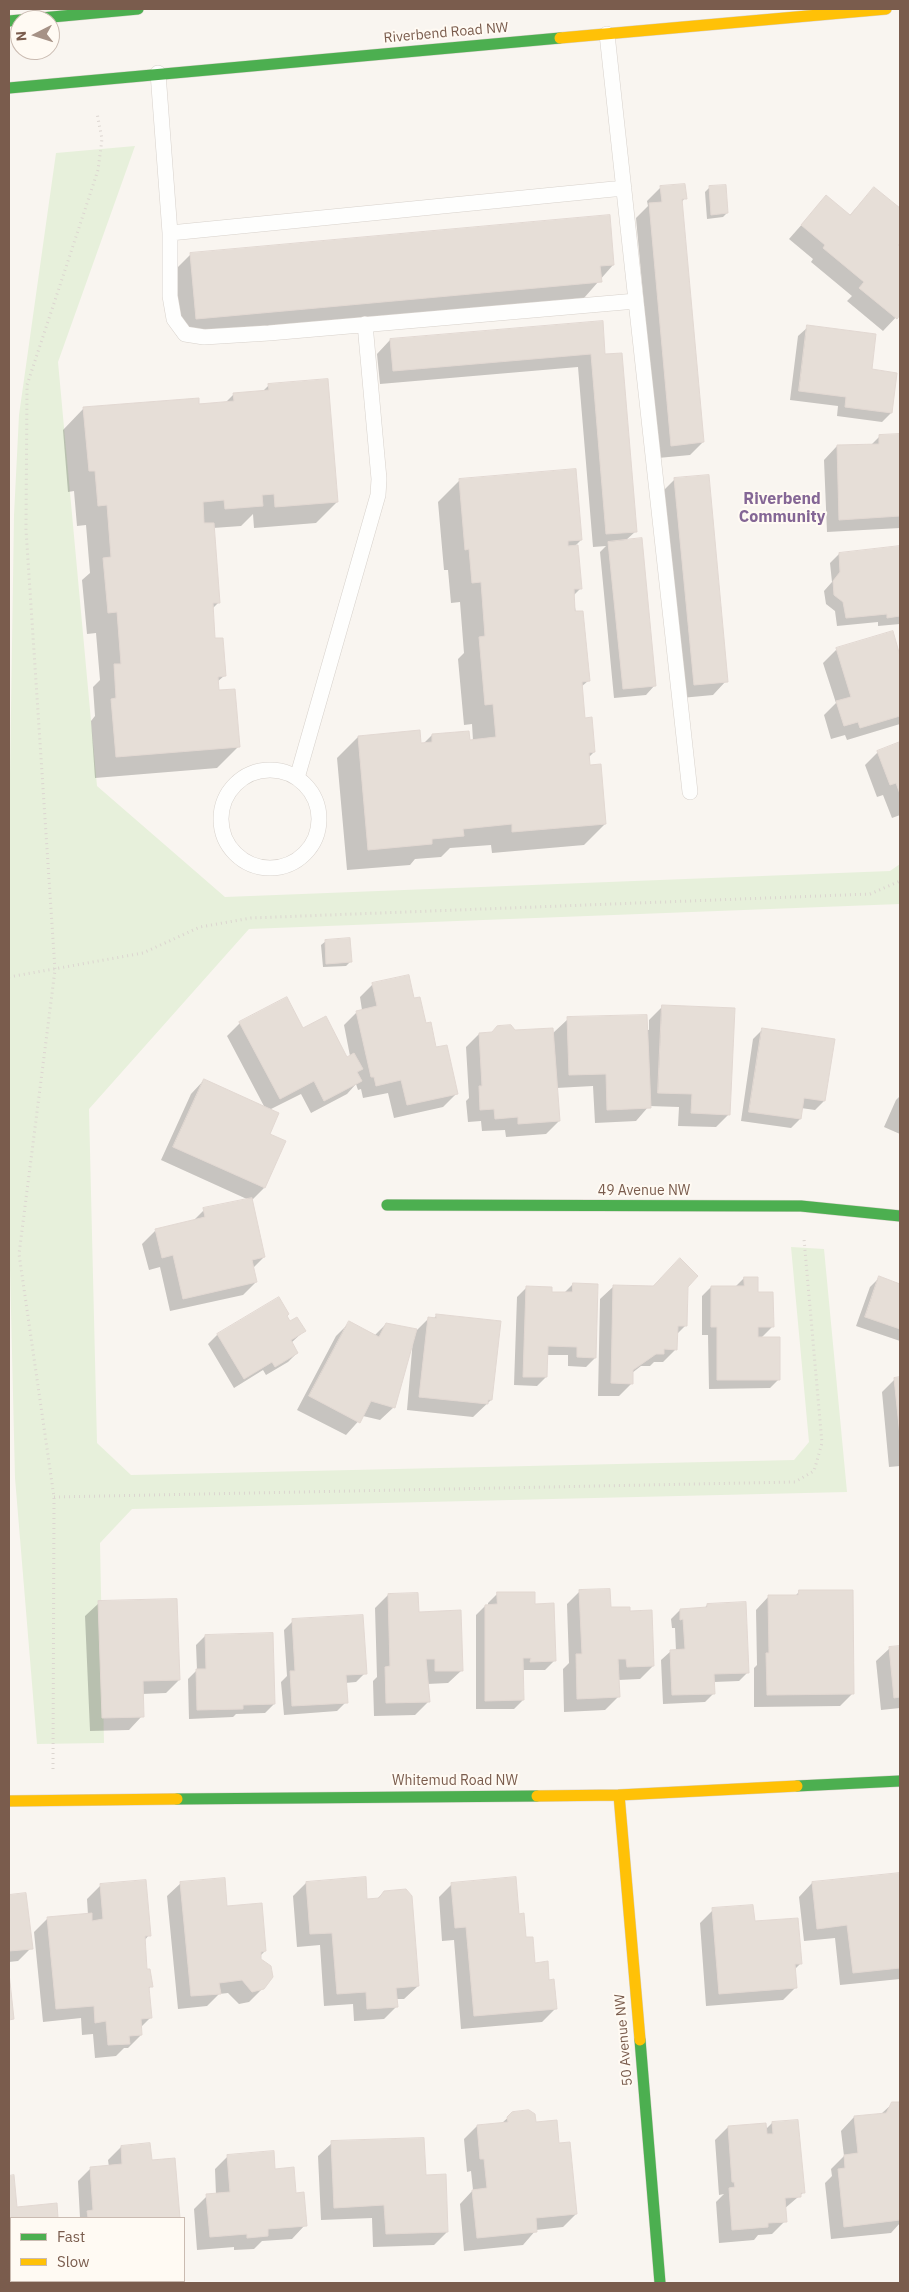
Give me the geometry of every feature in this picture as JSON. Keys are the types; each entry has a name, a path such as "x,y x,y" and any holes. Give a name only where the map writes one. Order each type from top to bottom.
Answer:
{"street":[{"path":"60,14 138,9"},
{"name":"Riverbend Road NW","path":"9,88 886,9"},
{"name":"49 Avenue NW","path":"387,1205 801,1206 900,1216"},
{"name":"Whitemud Road NW","path":"9,1801 51,1799 619,1795 900,1781"},
{"name":"50 Avenue NW","path":"619,1795 660,2283"}],"lane":[{"path":"608,34 690,792"},
{"path":"158,74 170,233 170,296 174,319 184,334 204,337 636,301"},
{"path":"170,233 624,188"},
{"path":"297,778 378,495 379,479 365,324"},
{"path":"266,770 282,771 297,778 309,789 317,803 320,820 317,836 309,850 297,861 282,868 274,869 250,865 236,856 226,843 220,828 221,811 226,795 236,782 250,774 266,770"}],"path":[{"path":"51,1799 54,1752 54,1497 19,1254 55,970 26,530 26,385 98,170 102,139 92,80"},
{"path":"9,978 143,953 200,927 251,918 870,894 900,881"},
{"path":"54,1497 795,1482 814,1470 822,1443 801,1206"}],"green space":[{"path":"135,146 58,362 97,786 225,897 890,871 900,864 900,904 249,929 89,1109 97,1443 131,1475 794,1460 809,1442 791,1247 824,1249 847,1492 132,1509 100,1543 104,1743 37,1744 15,1478 9,1227 9,839 14,515 19,415 56,153"}],"building":[{"path":"685,184 687,199 682,199 704,442 671,446 649,203 662,202 660,186"},
{"path":"726,185 728,213 711,215 709,186"},
{"path":"874,187 900,208 900,243 898,245 900,247 900,315 897,319 859,288 864,282 823,248 825,245 801,225 826,195 850,215"},
{"path":"610,215 614,265 600,266 602,282 196,319 190,253"},
{"path":"603,321 605,354 622,353 637,532 606,534 591,354 393,371 390,339"},
{"path":"807,325 876,334 872,369 897,373 892,413 845,407 846,397 799,391"},
{"path":"328,379 338,502 275,507 274,494 262,495 263,506 225,509 224,500 203,502 204,523 214,523 220,603 213,603 215,638 223,638 226,676 218,677 219,690 235,689 240,747 116,757 111,699 116,698 114,664 121,664 117,612 108,613 103,558 111,557 107,505 98,506 95,471 89,471 83,407 199,398 199,404 234,401 233,393 269,390 268,384"},
{"path":"900,434 900,516 839,520 837,445 879,444 879,435"},
{"path":"576,469 582,540 568,541 568,546 578,545 582,589 574,589 575,611 583,611 590,681 582,682 585,718 592,717 595,752 589,753 590,765 601,764 606,824 512,832 512,824 463,829 464,836 432,839 432,844 368,850 358,736 420,730 421,743 432,742 432,734 469,731 470,740 496,737 493,704 485,705 479,637 485,636 481,582 472,583 469,549 465,550 459,479"},
{"path":"709,475 728,682 694,685 674,478"},
{"path":"642,538 656,686 623,689 608,542"},
{"path":"900,546 900,616 887,618 887,614 846,618 843,602 834,595 833,581 840,572 839,553"},
{"path":"893,631 900,656 900,716 860,728 858,722 844,726 836,701 851,697 836,648"},
{"path":"900,742 900,794 896,783 890,785 877,751"},
{"path":"350,938 352,962 326,964 325,940"},
{"path":"409,975 414,998 420,997 426,1023 431,1022 436,1047 447,1045 458,1094 407,1105 401,1080 376,1086 374,1077 371,1077 356,1011 377,1006 372,983"},
{"path":"287,997 303,1028 326,1016 347,1057 354,1053 363,1069 357,1072 362,1081 324,1101 314,1081 280,1099 239,1022"},
{"path":"662,1005 735,1008 730,1115 691,1113 692,1094 658,1093"},
{"path":"647,1015 651,1108 607,1110 606,1074 569,1075 567,1017"},
{"path":"511,1025 515,1030 553,1028 560,1121 518,1124 518,1117 495,1119 494,1109 480,1110 479,1086 482,1086 479,1033 492,1032 497,1026"},
{"path":"762,1028 835,1039 825,1101 804,1098 801,1119 749,1112"},
{"path":"204,1079 279,1113 270,1134 286,1141 265,1188 173,1147"},
{"path":"252,1198 265,1257 252,1260 257,1282 183,1299 173,1255 162,1258 155,1229 205,1217 203,1208"},
{"path":"680,1258 698,1276 688,1287 687,1326 678,1326 677,1350 664,1349 664,1354 656,1354 633,1370 633,1384 611,1383 613,1285 653,1286"},
{"path":"879,1276 900,1284 900,1329 865,1317"},
{"path":"744,1277 758,1277 758,1292 773,1292 774,1327 758,1327 758,1337 780,1337 780,1380 717,1380 717,1327 711,1327 711,1286 744,1286"},
{"path":"573,1283 598,1284 596,1358 577,1357 577,1347 548,1346 547,1377 523,1377 526,1286 552,1287 552,1292 572,1292"},
{"path":"279,1297 289,1314 287,1316 290,1321 297,1317 306,1331 291,1340 298,1353 275,1367 272,1362 244,1379 217,1334"},
{"path":"436,1314 501,1321 492,1400 488,1400 488,1404 419,1397 428,1317 436,1318"},
{"path":"349,1321 379,1337 386,1323 417,1329 395,1408 371,1401 360,1423 309,1396"},
{"path":"900,1377 900,1436 894,1378"},
{"path":"610,1589 611,1607 630,1607 630,1611 652,1610 654,1666 627,1667 626,1659 618,1659 620,1697 577,1699 576,1654 582,1654 579,1590"},
{"path":"799,1590 853,1590 854,1694 767,1695 766,1653 769,1653 768,1595 798,1595"},
{"path":"497,1592 535,1592 535,1604 554,1603 556,1661 530,1662 531,1658 523,1658 524,1700 485,1701 485,1605 497,1604"},
{"path":"418,1593 419,1612 461,1610 463,1671 435,1671 435,1659 426,1659 430,1702 386,1703 385,1667 390,1666 388,1594"},
{"path":"177,1599 180,1680 143,1681 144,1717 102,1718 98,1601"},
{"path":"746,1602 749,1673 714,1674 715,1694 672,1695 670,1650 685,1649 683,1619 680,1620 680,1609 707,1607 707,1604"},
{"path":"363,1615 367,1674 346,1675 348,1703 292,1706 290,1671 295,1671 292,1619"},
{"path":"273,1633 275,1704 243,1705 243,1709 197,1710 196,1669 206,1669 205,1635"},
{"path":"900,1646 900,1697 894,1698 889,1647"},
{"path":"900,1873 900,1968 853,1973 847,1925 817,1929 812,1882"},
{"path":"366,1877 367,1899 379,1898 384,1891 406,1889 412,1896 419,1986 396,1988 398,2007 367,2009 366,1992 337,1994 332,1933 310,1934 306,1882"},
{"path":"516,1877 519,1914 524,1913 526,1937 533,1937 535,1963 548,1961 549,1980 554,1979 557,2009 474,2016 466,1927 455,1928 451,1883"},
{"path":"225,1878 227,1906 262,1903 266,1951 261,1952 261,1959 271,1966 273,1977 264,1989 252,1992 242,1980 219,1983 221,1994 191,1996 180,1882"},
{"path":"146,1880 151,1936 145,1936 147,1969 150,1969 153,1987 149,1987 152,2018 141,2019 142,2035 129,2036 130,2044 108,2045 106,2021 95,2023 94,2006 56,2009 47,1917 92,1913 92,1921 103,1919 100,1884"},
{"path":"26,1893 33,1949 9,1951 9,1895"},
{"path":"753,1905 755,1921 798,1918 802,1964 795,1964 797,1988 719,1994 712,1908"},
{"path":"9,1973 14,2019 9,2020"},
{"path":"892,2102 900,2102 900,2220 844,2227 838,2169 845,2168 844,2155 858,2153 854,2116 886,2113"},
{"path":"529,2110 535,2114 536,2122 557,2120 559,2143 570,2142 577,2214 536,2218 537,2232 477,2238 472,2190 487,2188 484,2159 480,2159 477,2125 508,2122 507,2117 512,2112"},
{"path":"798,2120 805,2193 801,2193 801,2197 785,2198 787,2222 768,2223 768,2227 732,2230 729,2188 735,2187 734,2182 732,2182 728,2126 766,2123 767,2134 773,2134 772,2122"},
{"path":"424,2138 426,2175 446,2174 448,2232 386,2234 384,2205 334,2208 331,2141"},
{"path":"150,2143 152,2160 175,2158 180,2217 88,2217 87,2211 93,2210 90,2167 122,2164 121,2146"},
{"path":"274,2151 275,2169 294,2167 296,2193 304,2192 307,2226 268,2229 268,2236 247,2238 247,2234 210,2237 206,2194 230,2192 227,2155"},
{"path":"14,2175 17,2207 57,2203 58,2217 10,2217 9,2265 9,2176"}],"traffic: fast":[{"path":"9,21 138,9"},
{"path":"9,88 560,38"},
{"path":"387,1205 801,1206 900,1216"},
{"path":"797,1786 900,1781"},
{"path":"177,1799 537,1796"},
{"path":"640,2040 660,2283"}],"traffic: slow":[{"path":"560,38 886,9"},
{"path":"537,1796 619,1795 797,1786"},
{"path":"619,1795 640,2040"},
{"path":"9,1801 177,1799"}],"district":[{"name":"Riverbend Community","path":"782,508"}]}
